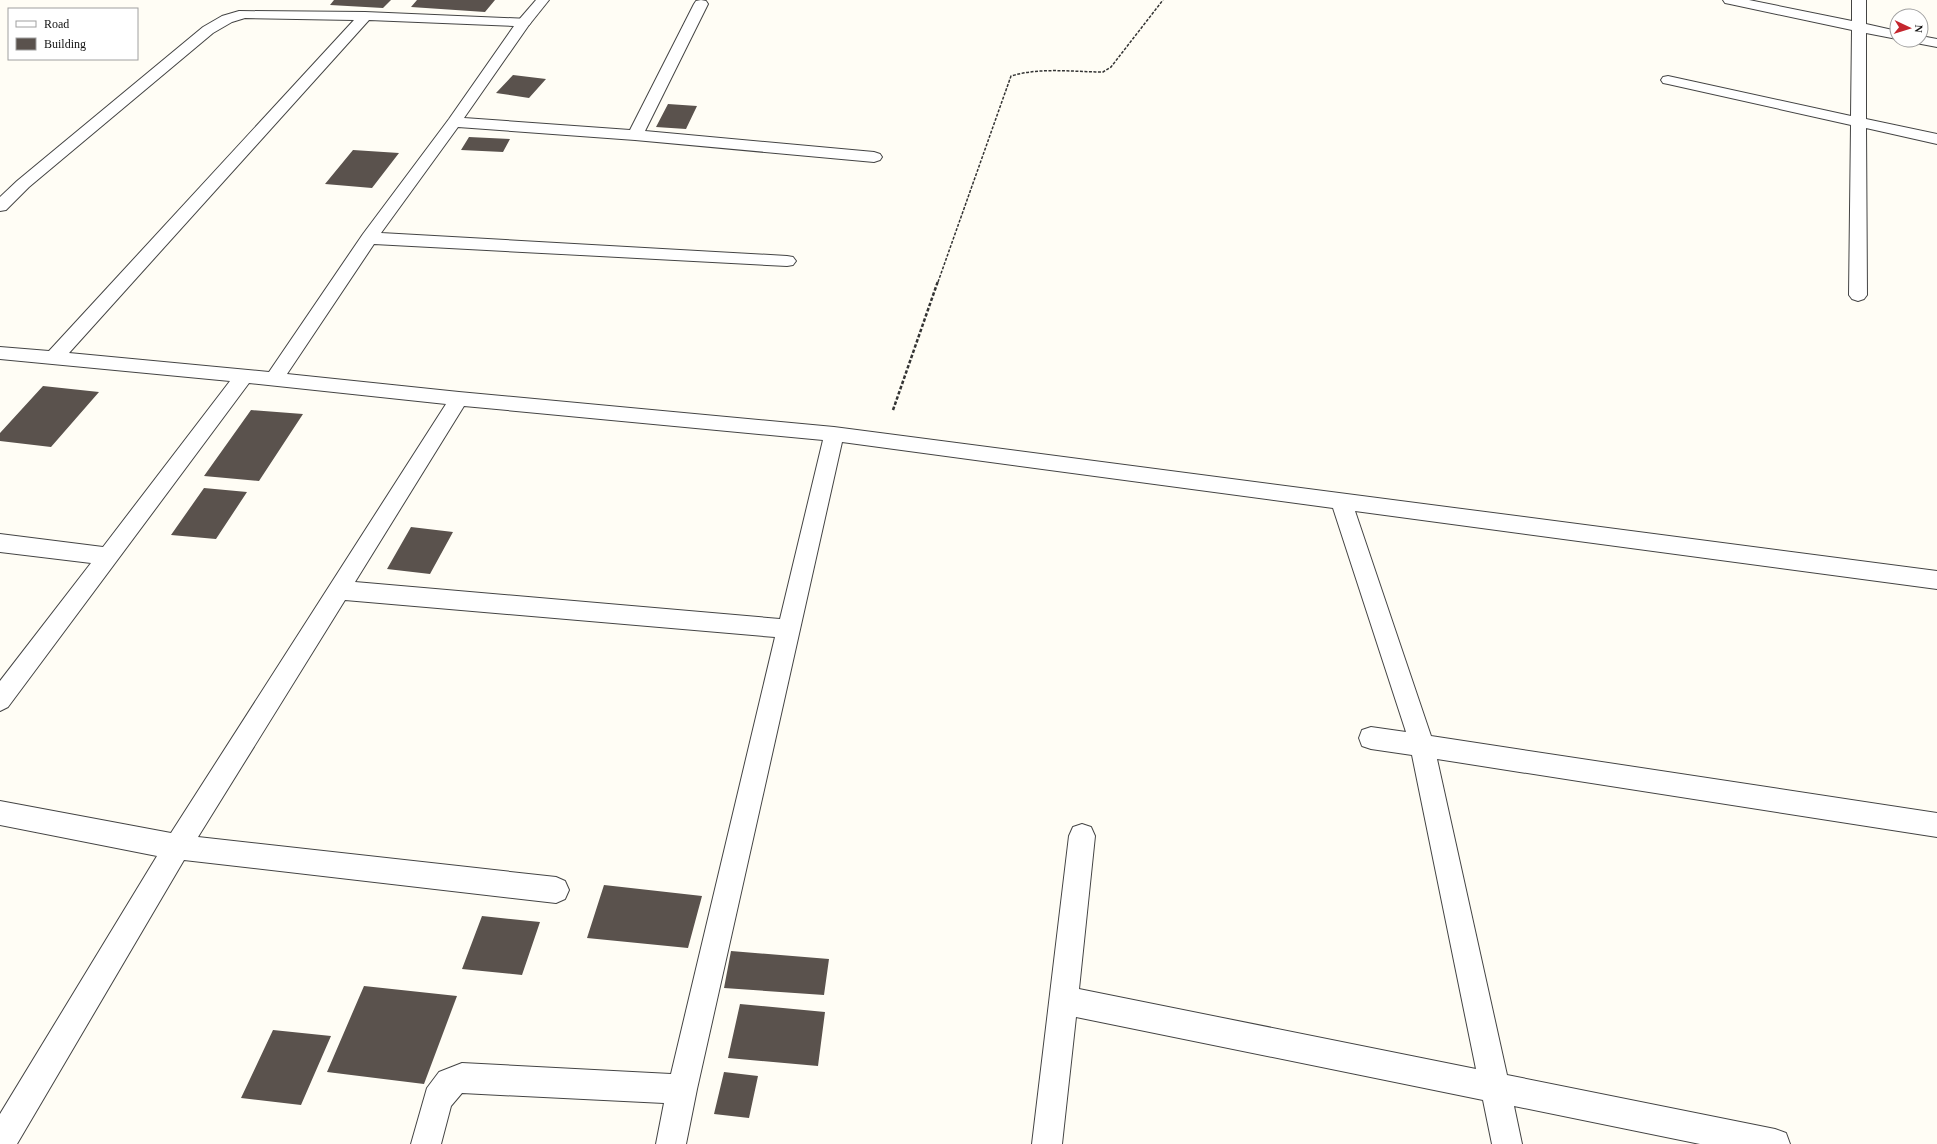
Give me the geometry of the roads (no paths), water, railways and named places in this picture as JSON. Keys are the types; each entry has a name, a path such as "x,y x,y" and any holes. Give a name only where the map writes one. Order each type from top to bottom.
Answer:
{"street":[{"path":"1730,0 1889,33"},
{"path":"1858,295 1859,0"},
{"path":"635,135 701,4"},
{"path":"0,206 23,184 208,30 227,19 244,14 365,16 524,22"},
{"path":"54,358 365,16"},
{"path":"274,379 369,238 454,122 524,22"},
{"path":"1668,80 1937,139"},
{"path":"454,122 635,135 874,157"},
{"path":"0,183 23,184"},
{"path":"369,238 787,261"},
{"path":"0,353 274,379 459,399 834,434 1937,580"},
{"path":"0,700 244,376"},
{"path":"0,1144 177,847 459,399"},
{"path":"671,1144 682,1089 834,434"},
{"path":"1340,501 1422,745 1507,1144"},
{"path":"0,543 109,556"},
{"path":"338,590 789,629"},
{"path":"1370,738 1937,825"},
{"path":"0,813 177,847 556,890"},
{"path":"1047,1144 1082,836"},
{"path":"1064,1000 1775,1144"},
{"path":"426,1144 438,1099 450,1082 462,1078 682,1089"}],"lane":[{"path":"524,22 543,0"}]}
